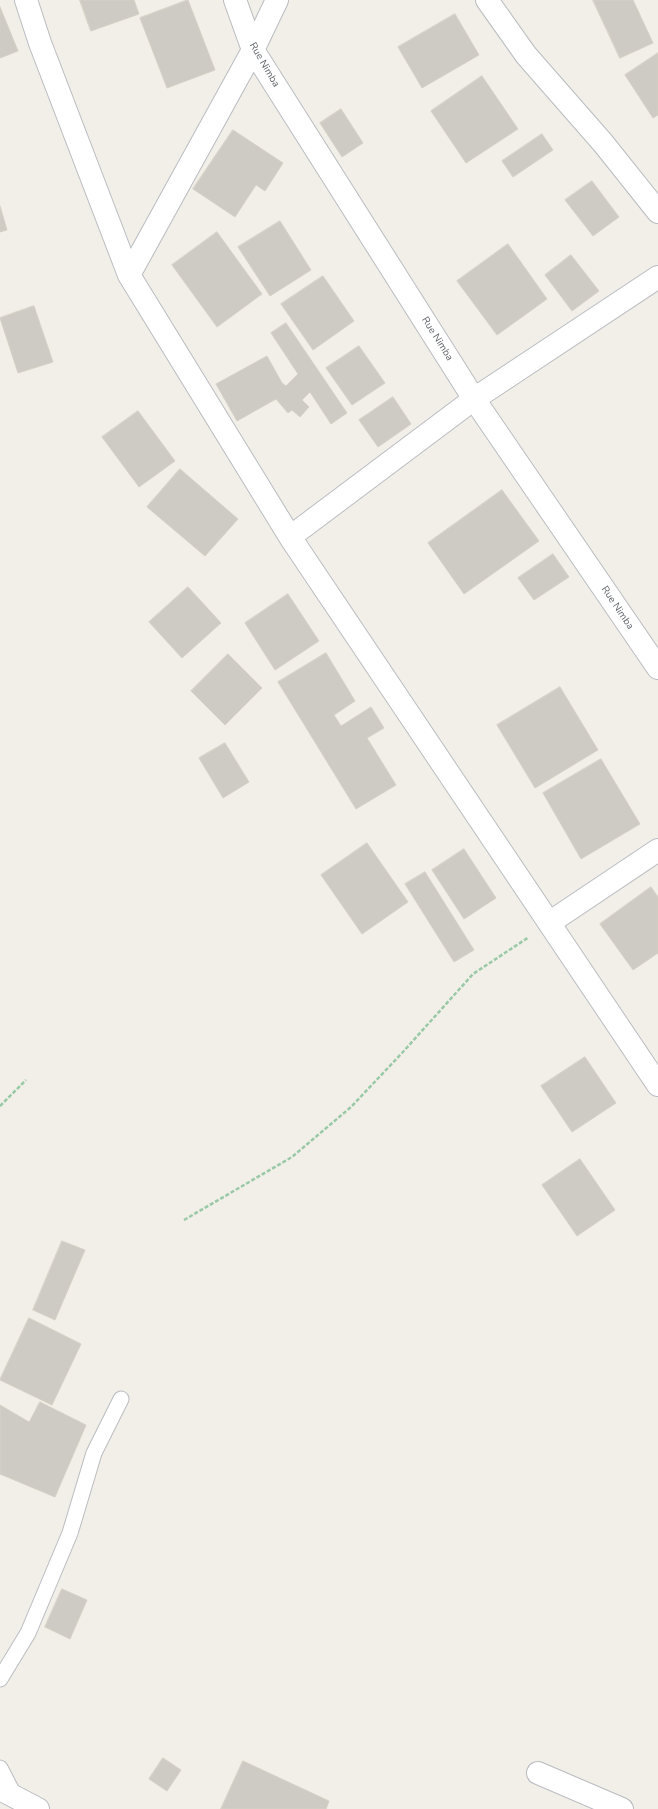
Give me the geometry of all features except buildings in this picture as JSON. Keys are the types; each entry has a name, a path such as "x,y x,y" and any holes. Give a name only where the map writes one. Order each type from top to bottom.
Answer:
{"street":[{"path":"26,0 40,43 129,274 290,537 658,1085"},
{"name":"Rue Nimba","path":"235,0 253,50 474,399 658,668"},
{"path":"129,274 253,50 277,0"},
{"path":"487,0 526,55 603,143 658,212"},
{"path":"290,537 474,399 658,277"},
{"path":"549,923 658,850"},
{"path":"538,1773 622,1809"},
{"path":"8,1793 38,1809"}],"lane":[{"path":"0,1679 28,1633 70,1533 94,1453 121,1399"},
{"path":"0,1768 8,1793"}],"path":[{"path":"184,1220 292,1157 351,1107 473,974 549,923"},
{"path":"0,1106 26,1080"}]}
